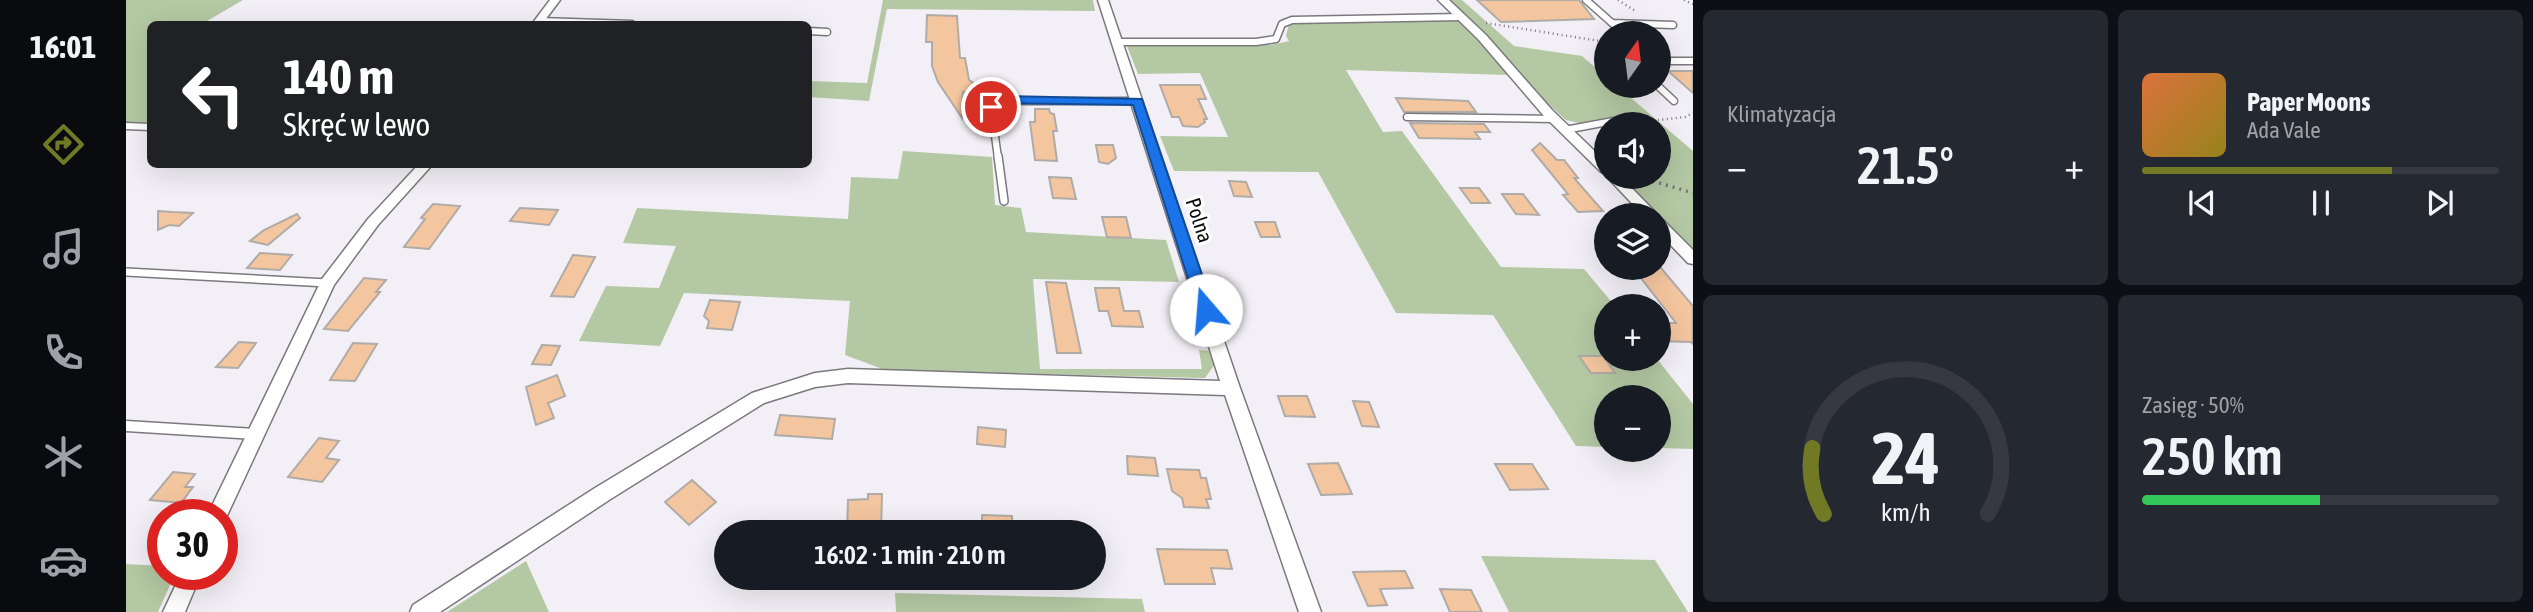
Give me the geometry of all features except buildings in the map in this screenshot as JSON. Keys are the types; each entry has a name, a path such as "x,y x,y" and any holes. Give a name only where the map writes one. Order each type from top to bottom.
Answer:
{"street":[{"path":"539,21 555,0"},
{"name":"Polna","path":"1103,0 1231,388 1310,612"},
{"path":"1443,0 1554,119 1594,158"},
{"path":"225,499 327,283 373,222 422,168"},
{"path":"1626,189 1639,203"},
{"path":"1671,236 1693,259"},
{"path":"421,612 758,398 804,383 848,376 1231,388"},
{"path":"174,612 184,590"}],"lane":[{"path":"1586,0 1610,21"},
{"path":"1119,42 1256,42 1276,39 1282,24 1292,20 1462,18"},
{"path":"812,31 827,32"},
{"path":"1671,61 1693,61"},
{"path":"1671,98 1674,101"},
{"path":"1004,201 991,107 996,101 1138,101"},
{"path":"1406,117 1554,119"},
{"path":"1565,130 1594,125"},
{"path":"126,126 147,127"},
{"path":"126,272 327,283"},
{"path":"126,426 254,434"}],"path":[{"path":"1618,0 1644,17"},
{"path":"1684,0 1693,5"},
{"path":"1462,18 1594,39"},
{"path":"1671,118 1693,113"},
{"path":"1671,186 1693,193"}],"green space":[{"path":"126,0 243,0 207,21 147,21 147,130 126,128"},
{"path":"883,0 1093,0 1095,11 887,9 869,101 812,97 812,81 867,83"},
{"path":"1448,0 1462,0 1514,46 1582,56 1594,66 1594,98 1631,98 1647,112 1594,112 1594,120 1579,123 1566,120 1546,102 1488,37"},
{"path":"1459,20 1483,42 1509,75 1346,70 1383,132 1402,131 1501,267 1584,269 1605,294 1594,294 1594,371 1667,371 1693,404 1693,449 1671,448 1671,385 1594,385 1594,447 1576,446 1493,315 1396,313 1318,172 1174,171 1160,136 1228,137 1200,73 1138,74 1127,46 1271,45 1289,41 1286,36 1289,24"},
{"path":"1671,132 1693,151 1693,251 1671,228 1671,203 1646,203 1633,189 1671,189"},
{"path":"903,151 992,157 995,205 1021,208 1026,232 1166,240 1179,282 1033,279 1040,369 1202,369 1199,350 1212,351 1215,364 1205,378 885,370 845,355 850,301 684,293 660,346 579,341 606,286 659,288 676,246 623,243 637,208 848,219 851,177 898,179"},
{"path":"1481,556 1655,560 1688,612 1509,612"},
{"path":"526,561 549,612 447,612"},
{"path":"126,564 147,565 147,590 168,590 158,612 126,612"},
{"path":"895,593 1142,599 1145,612 896,612"}],"route":[{"path":"991,107 996,101 1005,100 1138,101 1206,310"}]}
